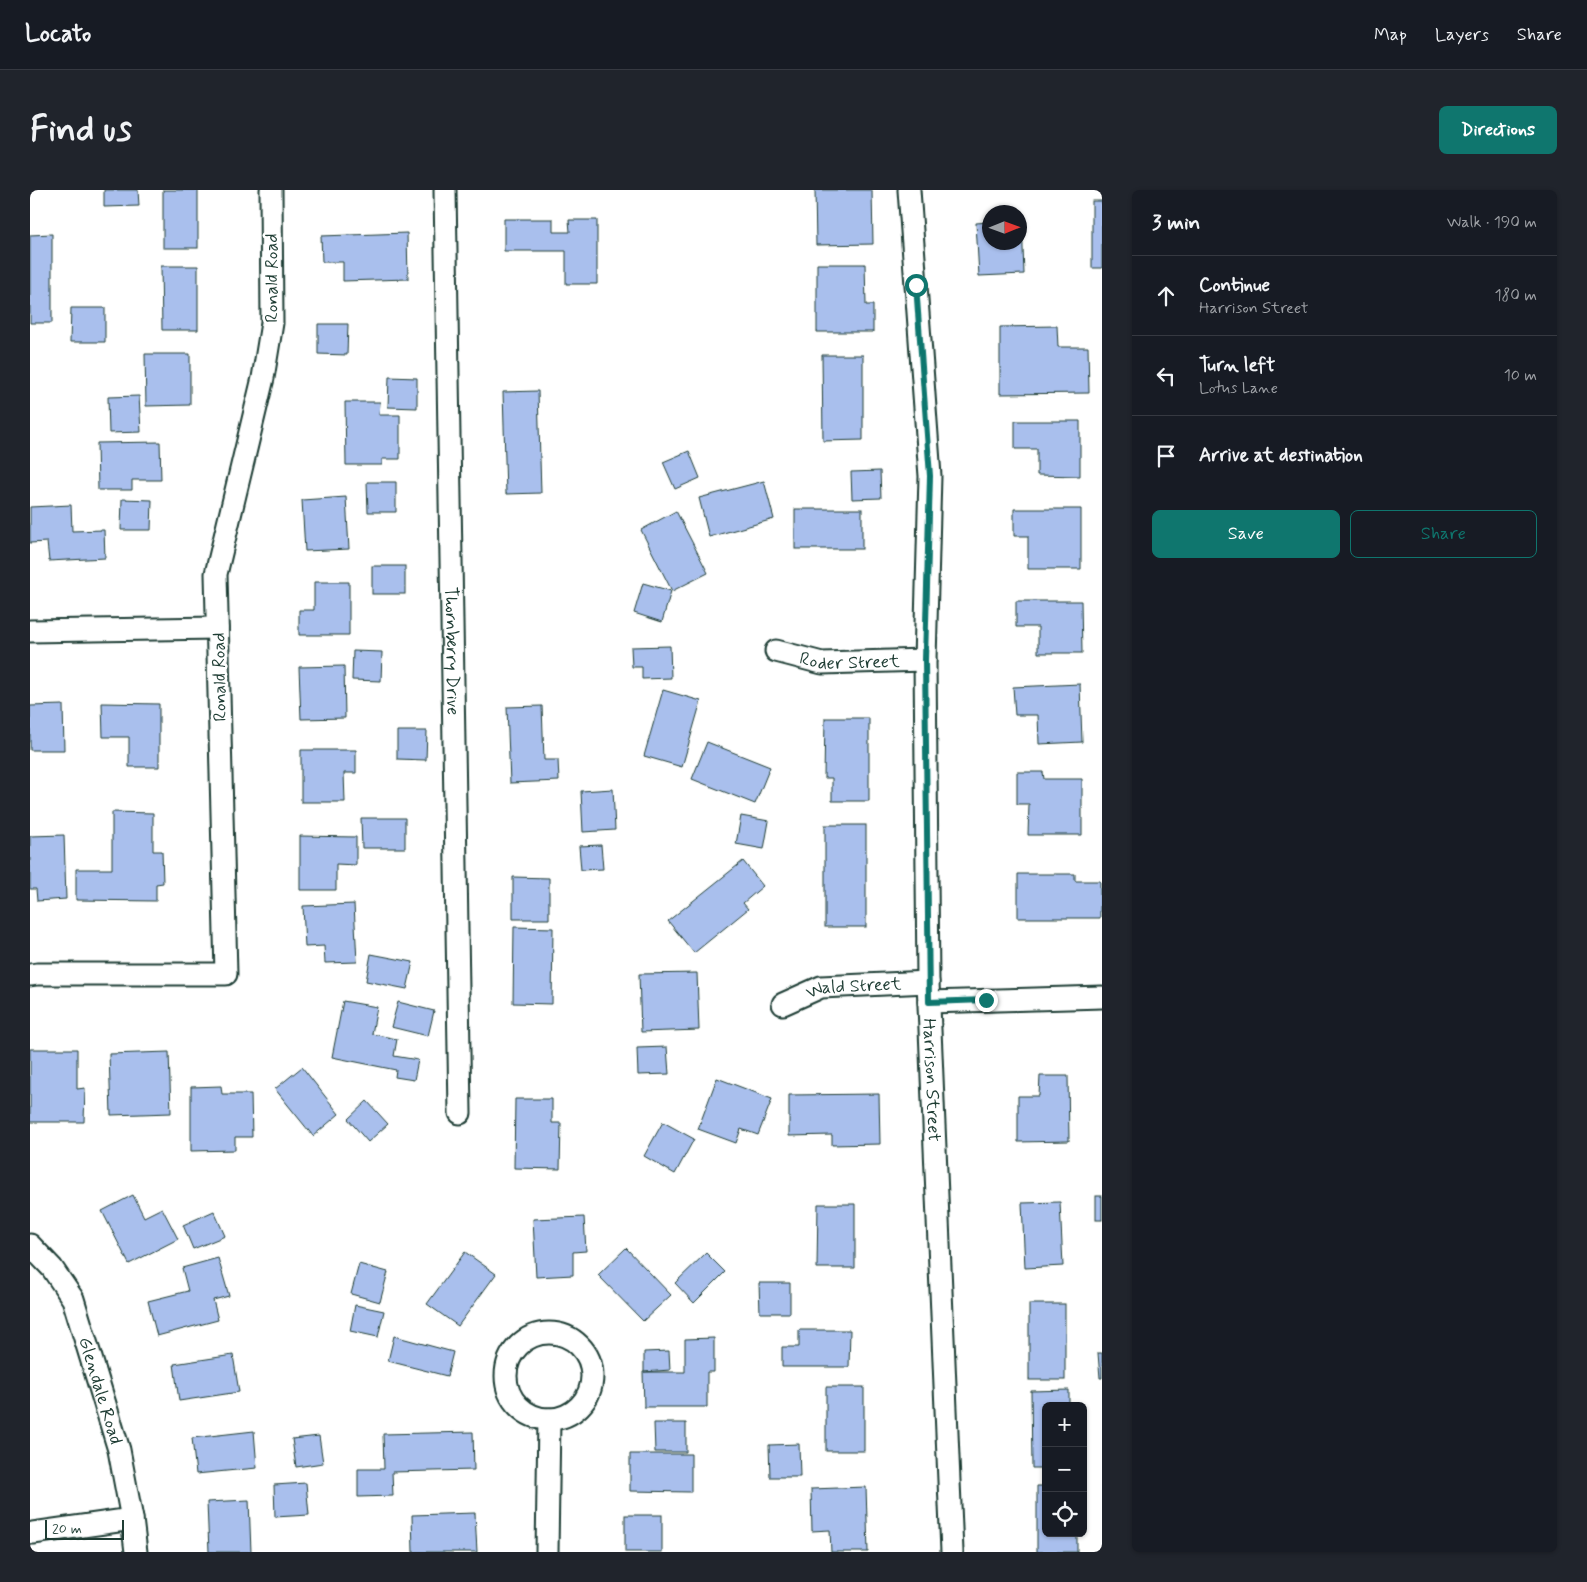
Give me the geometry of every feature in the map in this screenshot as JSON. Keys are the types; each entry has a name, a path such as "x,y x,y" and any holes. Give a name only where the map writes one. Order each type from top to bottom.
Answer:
{"street":[{"name":"Ronald Road","path":"30,976 37,974 226,974 216,574 264,378 272,323 271,190"},
{"name":"Thornberry Drive","path":"446,190 460,1113"},
{"name":"Harrison Street","path":"909,190 930,476 925,660 928,992 952,1552"},
{"path":"30,631 217,628"},
{"name":"Roder Street","path":"776,650 822,663 925,660"},
{"name":"Wald Street","path":"783,1004 821,987 1102,998"},
{"name":"Glendale Road","path":"30,1245 52,1268 72,1299 119,1450 136,1552"},
{"path":"541,1334 555,1334 568,1338 580,1346 588,1358 592,1372 591,1386 585,1399 576,1410 563,1417 549,1420 535,1417 523,1410 513,1400 507,1387 506,1373 509,1360 522,1343 541,1334"},
{"path":"546,1552 549,1420"},
{"path":"31,1536 132,1519"}],"building":[{"path":"104,190 138,190 139,206 104,207"},
{"path":"163,190 198,190 198,248 163,248"},
{"path":"815,190 872,190 873,244 816,245"},
{"path":"1092,201 1102,201 1102,268 1092,268"},
{"path":"504,219 553,219 553,232 570,232 569,220 597,220 597,284 566,284 566,251 504,251"},
{"path":"976,223 982,223 982,250 1023,250 1024,274 979,276"},
{"path":"407,233 408,279 343,281 343,262 322,262 321,236"},
{"path":"52,234 52,323 30,323 30,235"},
{"path":"817,264 865,264 866,305 873,305 873,332 817,332"},
{"path":"161,266 198,266 198,330 162,330"},
{"path":"71,308 105,308 105,342 70,342"},
{"path":"318,324 348,324 347,355 318,354"},
{"path":"1057,326 1058,347 1088,347 1089,393 1000,394 1000,327"},
{"path":"145,354 190,354 190,405 146,406"},
{"path":"822,355 863,355 863,440 823,441"},
{"path":"389,377 417,378 417,408 388,407"},
{"path":"538,391 541,493 506,494 503,392"},
{"path":"139,396 141,432 109,433 108,397"},
{"path":"345,402 380,402 379,415 400,415 400,459 382,459 382,465 346,465"},
{"path":"1015,421 1080,421 1080,476 1037,475 1037,449 1015,449"},
{"path":"160,442 161,480 132,480 132,490 98,490 97,443"},
{"path":"689,451 700,478 675,489 663,462"},
{"path":"880,471 881,498 852,499 851,472"},
{"path":"764,481 774,519 709,537 699,498"},
{"path":"367,482 396,482 396,512 368,512"},
{"path":"346,497 349,549 305,551 302,500"},
{"path":"122,499 152,500 151,530 121,530"},
{"path":"71,505 72,531 104,530 105,558 49,561 47,542 30,543 30,507"},
{"path":"795,509 862,509 862,549 795,549"},
{"path":"1014,509 1081,509 1081,569 1028,569 1028,536 1014,536"},
{"path":"676,511 708,573 672,591 641,530"},
{"path":"372,566 405,566 405,594 372,594"},
{"path":"314,582 349,582 349,635 299,635 299,610 314,610"},
{"path":"643,583 671,591 662,622 634,613"},
{"path":"1016,601 1081,601 1082,653 1038,653 1038,627 1016,627"},
{"path":"670,646 671,678 642,679 642,667 632,667 631,647"},
{"path":"353,651 382,652 381,681 352,680"},
{"path":"344,666 345,718 301,719 299,667"},
{"path":"1080,684 1082,742 1039,744 1038,715 1015,715 1013,687"},
{"path":"663,690 701,701 682,767 644,756"},
{"path":"102,703 159,704 159,767 129,767 129,737 103,737"},
{"path":"63,705 64,750 30,750 30,706"},
{"path":"542,706 544,760 558,760 559,781 510,783 507,707"},
{"path":"825,718 869,718 869,801 832,801 832,778 824,778"},
{"path":"397,731 427,731 426,760 397,759"},
{"path":"707,742 770,767 755,804 692,779"},
{"path":"301,750 356,750 356,773 344,773 345,802 301,802"},
{"path":"1017,772 1043,772 1044,779 1082,779 1082,835 1028,835 1029,804 1017,804"},
{"path":"613,789 615,830 583,832 581,791"},
{"path":"112,812 153,813 153,851 162,851 163,883 156,884 156,901 76,900 76,869 112,869"},
{"path":"741,816 769,821 764,849 736,844"},
{"path":"361,818 405,818 405,848 362,848"},
{"path":"825,825 866,825 866,927 825,927"},
{"path":"64,835 66,899 37,901 36,889 30,889 30,836"},
{"path":"300,836 356,837 356,865 336,864 336,890 300,890"},
{"path":"601,845 603,869 581,870 579,846"},
{"path":"743,861 763,886 743,903 748,909 694,953 668,921"},
{"path":"1018,874 1075,874 1075,881 1100,881 1100,918 1018,918"},
{"path":"513,877 549,878 549,919 513,919"},
{"path":"354,904 357,962 325,963 324,946 305,947 303,906"},
{"path":"514,927 553,928 552,1004 513,1003"},
{"path":"371,954 413,962 407,989 366,981"},
{"path":"697,973 699,1030 641,1032 639,974"},
{"path":"343,1001 377,1007 372,1034 397,1039 394,1056 418,1060 414,1080 395,1077 396,1070 332,1057"},
{"path":"398,1002 434,1011 428,1036 391,1027"},
{"path":"667,1047 669,1074 638,1075 637,1048"},
{"path":"30,1049 77,1049 77,1089 85,1088 84,1122 30,1122"},
{"path":"169,1052 171,1113 111,1115 109,1054"},
{"path":"302,1067 339,1114 313,1136 275,1089"},
{"path":"1040,1076 1068,1076 1069,1141 1018,1142 1018,1096 1039,1096"},
{"path":"717,1078 772,1099 758,1135 741,1129 736,1143 698,1129"},
{"path":"221,1086 222,1094 251,1094 252,1137 235,1137 235,1150 191,1151 191,1087"},
{"path":"879,1094 880,1144 832,1145 832,1135 789,1136 789,1095"},
{"path":"515,1099 552,1099 552,1123 561,1123 560,1169 514,1168"},
{"path":"367,1101 388,1124 368,1142 348,1119"},
{"path":"663,1122 694,1139 675,1174 644,1156"},
{"path":"133,1195 144,1217 162,1208 178,1239 129,1264 102,1211"},
{"path":"1096,1196 1102,1196 1102,1220 1096,1220"},
{"path":"1060,1202 1063,1266 1025,1268 1022,1203"},
{"path":"818,1204 855,1204 855,1268 817,1268"},
{"path":"214,1211 225,1236 193,1249 183,1225"},
{"path":"584,1217 586,1251 573,1252 573,1275 536,1277 533,1219"},
{"path":"626,1248 671,1295 643,1321 598,1275"},
{"path":"465,1252 496,1274 458,1326 427,1304"},
{"path":"706,1253 725,1272 694,1303 675,1283"},
{"path":"218,1258 229,1296 213,1300 218,1320 157,1336 148,1301 188,1291 182,1268"},
{"path":"359,1264 388,1272 380,1302 351,1294"},
{"path":"759,1283 790,1283 790,1313 760,1313"},
{"path":"1029,1304 1065,1304 1065,1380 1029,1380"},
{"path":"355,1305 384,1311 378,1337 350,1331"},
{"path":"799,1330 850,1330 849,1367 782,1367 782,1347 799,1347"},
{"path":"394,1336 453,1352 447,1376 388,1361"},
{"path":"714,1338 714,1372 707,1372 707,1407 644,1407 643,1372 685,1372 685,1339"},
{"path":"669,1351 670,1370 644,1372 644,1352"},
{"path":"1098,1353 1102,1353 1102,1378 1100,1378"},
{"path":"233,1355 239,1392 179,1401 174,1364"},
{"path":"826,1387 864,1387 864,1451 826,1451"},
{"path":"1069,1390 1069,1402 1042,1402 1042,1468 1032,1468 1031,1391"},
{"path":"654,1423 686,1423 686,1452 655,1452"},
{"path":"254,1431 257,1468 196,1474 192,1438"},
{"path":"473,1432 474,1470 392,1472 393,1496 358,1497 358,1469 384,1469 383,1434"},
{"path":"319,1436 323,1463 296,1467 292,1439"},
{"path":"799,1444 800,1477 770,1477 769,1445"},
{"path":"630,1454 691,1454 691,1492 630,1491"},
{"path":"306,1483 309,1515 275,1517 274,1485"},
{"path":"1037,1486 1042,1486 1042,1537 1077,1537 1077,1552 1037,1552"},
{"path":"866,1487 868,1552 831,1552 830,1530 812,1531 811,1489"},
{"path":"249,1500 251,1552 209,1552 207,1502"},
{"path":"475,1513 477,1552 413,1552 412,1515"},
{"path":"625,1515 662,1515 662,1552 625,1552"}],"route":[{"path":"916,285 930,476 925,660 929,1002 986,1000"}]}
